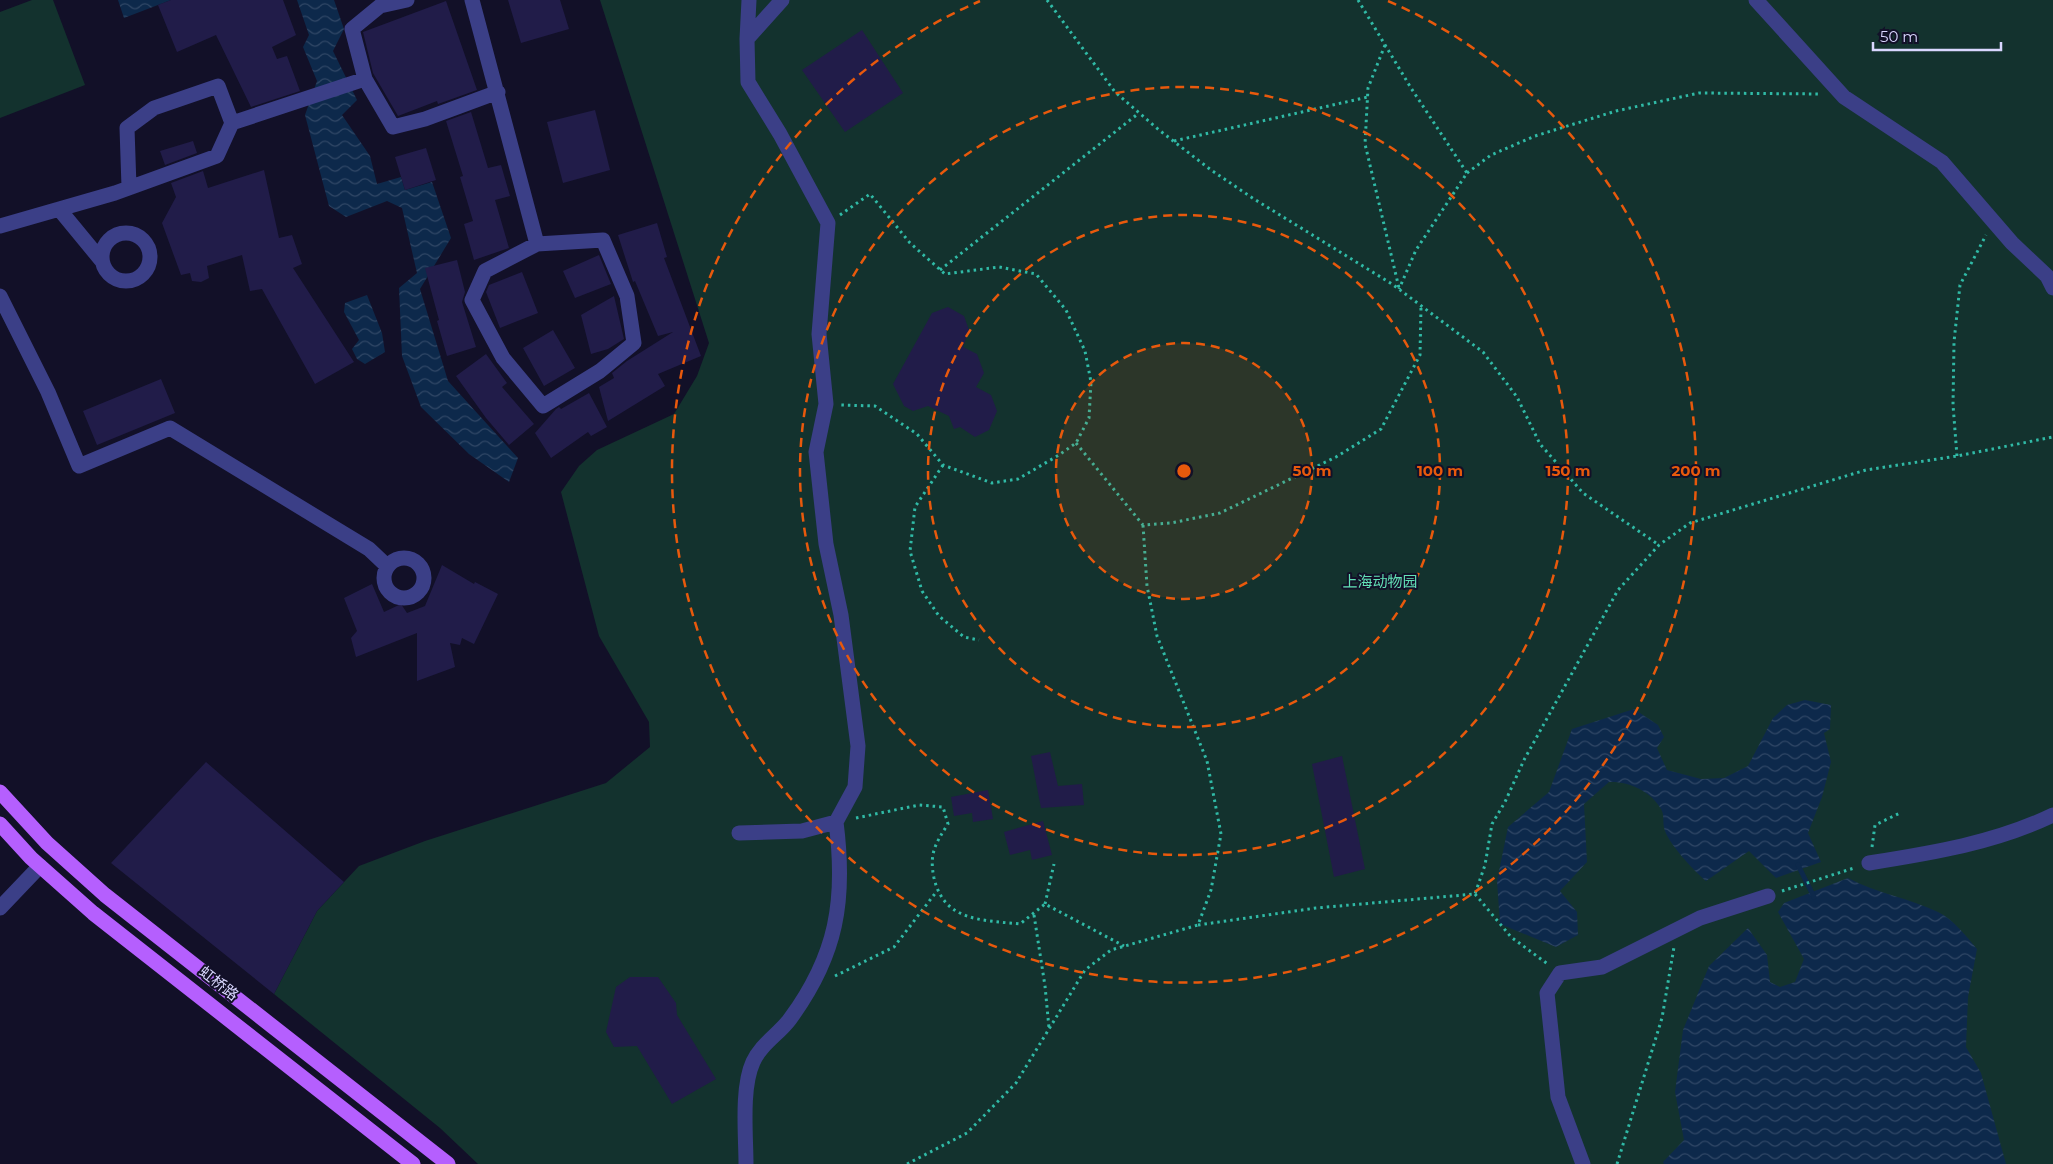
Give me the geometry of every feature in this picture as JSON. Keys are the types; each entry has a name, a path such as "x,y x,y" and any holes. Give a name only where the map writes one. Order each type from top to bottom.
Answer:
{"main road":[{"name":"虹桥路","path":"0,792 47,843 105,895 448,1164"},
{"name":"虹桥路","path":"0,824 40,866 100,919 413,1164"}],"street":[{"path":"407,0 380,6 352,29 365,79 394,127 425,119 498,92"},
{"path":"472,0 498,92 536,244"},
{"path":"746,1164 747,1087 753,1062 768,1041 789,1021 814,982 832,942 839,910 841,860 836,822 855,787 858,746 841,616 826,544 816,452 826,404 819,334 828,244 828,223 780,134 748,82 747,39 749,0"},
{"path":"747,39 782,0"},
{"path":"1756,0 1844,97 1942,162 2012,243 2047,276 2053,288"},
{"path":"232,123 365,79"},
{"path":"0,226 129,187 217,156 232,123 218,86 154,108 127,128 129,187"},
{"path":"59,209 101,260"},
{"path":"603,240 627,296 634,343 600,371 543,406 503,358 472,300 485,271 536,244 603,240"},
{"path":"0,296 48,392 79,466 170,428 369,549 388,566"},
{"path":"1869,863 1949,850 2025,829 2053,815"},
{"path":"739,833 802,831 836,822"},
{"path":"0,908 40,866"},
{"path":"1583,1164 1558,1097 1547,992 1560,973 1602,967 1700,918 1768,896"}],"path":[{"path":"1047,0 1115,92 1174,141 1211,170 1254,199 1399,289 1483,352 1517,397 1540,444 1583,493 1659,545"},
{"path":"1358,0 1467,172"},
{"path":"1385,45 1368,88 1365,144 1399,289"},
{"path":"1399,289 1416,250 1467,172 1491,155 1535,136 1616,111 1699,92 1807,93 1844,97"},
{"path":"1174,141 1368,98"},
{"path":"940,270 1139,112"},
{"path":"826,404 875,406 916,434 943,465 992,483 1018,479 1076,443 1090,418 1091,382 1085,351 1066,310 1036,274 998,267 945,274 910,243 870,194 828,223"},
{"path":"1957,456 1953,405 1954,342 1960,285 1994,220"},
{"path":"1142,525 1171,523 1220,513 1336,457 1381,429 1420,355 1421,306"},
{"path":"1475,894 1485,865 1492,824 1505,802 1524,760 1618,590 1659,545 1690,524 1794,490 1866,470 1957,456 2053,436"},
{"path":"1076,443 1142,525 1147,586 1157,636 1207,761 1221,834 1211,890 1198,925"},
{"path":"943,465 915,507 910,551 922,591 939,616 964,637 979,640"},
{"path":"836,822 919,805 943,807 948,824 937,842 930,862 937,891 950,909 976,920 1020,924 1034,915 1044,904 1054,864"},
{"path":"1783,891 1828,876"},
{"path":"814,982 837,975 894,947 937,891"},
{"path":"907,1164 967,1133 1016,1083 1085,970 1111,950 1198,925 1316,908 1475,894"},
{"path":"1475,894 1511,938 1560,973"},
{"path":"1044,904 1125,946"},
{"path":"1034,915 1045,986 1049,1029"},
{"path":"1617,1164 1662,1018 1677,930"}],"green space":[{"path":"32,0 53,0 85,85 0,118 0,12"},
{"name":"上海动物园","path":"600,0 2053,0 2053,1164 478,1164 440,1128 274,994 317,911 359,866 425,841 606,783 650,747 649,722 599,636 561,492 579,466 597,450 674,414 697,376 709,343"}],"water":[{"path":"118,0 171,0 124,18"},
{"path":"297,0 334,0 344,29 333,51 357,100 342,115 370,156 377,184 401,177 405,190 432,182 451,238 420,289 448,381 518,458 509,482 469,454 421,407 402,356 399,288 417,273 402,208 387,201 346,217 329,206 305,115 317,81 303,47 309,35"},
{"path":"367,295 382,333 385,352 365,364 357,359 352,349 359,340 344,312 345,303"},
{"path":"1805,700 1831,705 1830,729 1824,733 1831,762 1822,797 1808,833 1821,862 1776,878 1749,851 1706,881 1689,864 1668,837 1664,828 1662,811 1657,803 1638,788 1624,783 1609,782 1584,804 1587,862 1560,891 1577,912 1578,935 1556,947 1500,924 1497,881 1508,827 1549,792 1572,729 1634,709 1658,725 1664,737 1657,748 1667,770 1701,779 1724,778 1748,766 1773,718 1787,705"},
{"path":"1848,878 1944,915 1977,949 1968,997 1966,1047 1981,1073 2006,1164 1664,1164 1663,1162 1684,1140 1675,1092 1683,1030 1709,966 1748,928 1767,955 1770,982 1780,987 1795,982 1804,959 1778,912 1784,903"}],"building":[{"path":"171,0 283,0 296,35 272,47 277,59 287,56 300,91 251,107 216,35 177,52 158,5"},
{"path":"508,0 560,0 569,29 521,43"},
{"path":"446,1 477,90 438,104 437,101 398,116 373,73 363,32"},
{"path":"862,30 903,93 845,132 802,70"},
{"path":"595,110 610,170 563,183 547,122"},
{"path":"471,112 488,168 501,165 510,196 495,200 509,248 474,260 464,224 473,221 460,177 463,176 446,121"},
{"path":"193,141 197,153 165,165 160,151"},
{"path":"426,148 436,180 405,190 395,157"},
{"path":"264,170 279,238 292,235 302,264 293,268 354,362 315,384 262,289 250,291 242,255 207,266 209,278 201,282 192,281 190,273 181,275 162,223 176,197 171,183 203,171 208,188"},
{"path":"657,223 667,257 664,258 701,356 658,374 665,386 608,421 599,387 614,378 612,373 627,361 673,332 658,336 635,281 633,282 618,235"},
{"path":"599,255 611,284 575,298 563,271"},
{"path":"457,260 465,292 462,302 476,347 447,356 425,268"},
{"path":"522,272 538,313 500,328 486,292 489,285"},
{"path":"614,296 624,339 608,349 591,354 581,315"},
{"path":"948,307 964,316 969,330 963,347 977,354 984,373 976,387 991,395 997,411 989,430 975,437 960,427 954,429 949,416 928,406 913,411 904,406 893,384 932,313"},
{"path":"553,330 575,368 544,386 523,348"},
{"path":"486,354 507,383 502,387 534,424 509,445 486,418 456,376"},
{"path":"161,379 175,413 97,445 83,411"},
{"path":"589,393 607,427 591,436 588,432 551,458 535,433 556,409 559,407 561,409"},
{"path":"442,565 474,584 475,582 498,594 474,644 462,638 460,645 450,643 455,667 417,681 417,633 356,657 351,638 357,631 344,598 372,584 384,612 401,604 407,613 425,606"},
{"path":"1050,752 1058,786 1082,784 1084,805 1041,808 1031,756"},
{"path":"1342,756 1365,869 1334,877 1312,764"},
{"path":"206,762 344,882 317,911 274,994 111,863"},
{"path":"988,790 993,819 973,822 972,813 954,816 951,797"},
{"path":"1043,821 1052,855 1032,860 1030,850 1010,855 1004,832"},
{"path":"630,977 658,977 676,1003 677,1015 716,1079 672,1104 637,1046 614,1047 606,1032 616,987"}],"waterway":[{"path":"1798,865 1814,897"}]}
